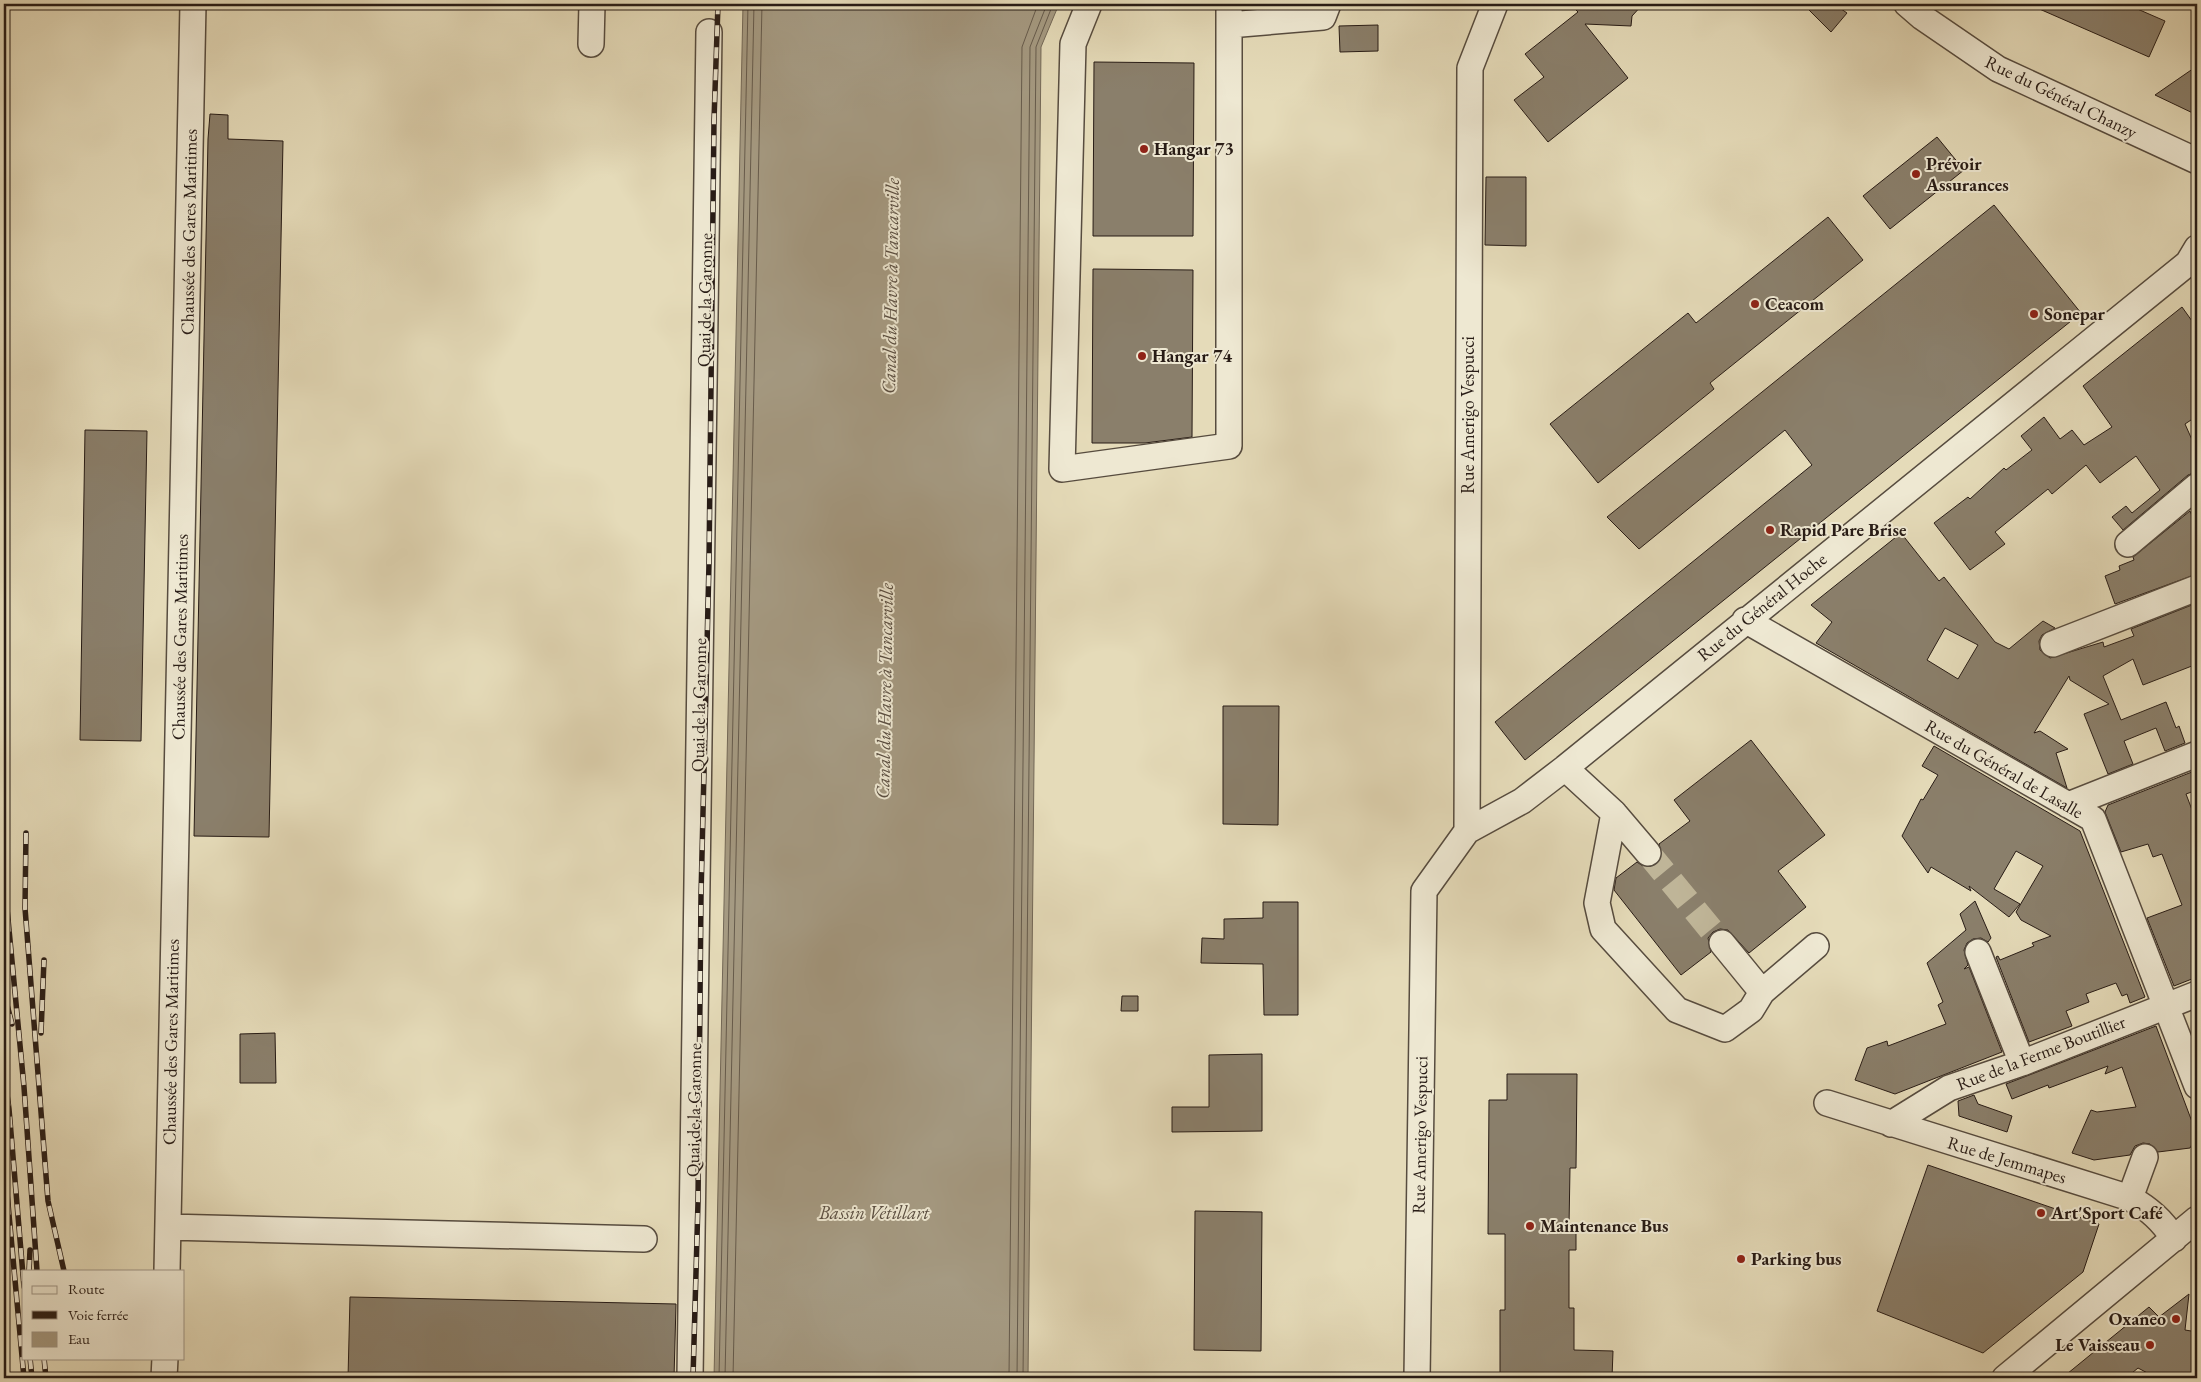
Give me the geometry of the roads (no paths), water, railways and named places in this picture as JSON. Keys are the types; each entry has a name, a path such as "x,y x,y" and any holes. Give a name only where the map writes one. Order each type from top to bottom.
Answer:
{"street":[{"name":"Chaussée des Gares Maritimes","path":"167,1270 193,4"},
{"path":"591,44 592,4"},
{"path":"1089,4 1073,44 1062,469 1229,446 1229,15 1323,17 1328,4"},
{"name":"Rue Amerigo Vespucci","path":"1466,831 1470,68 1495,4"},
{"name":"Rue du Général Chanzy","path":"1907,4 1922,17 1998,69 2197,161"},
{"name":"Quai de la Garonne","path":"690,1378 709,32"},
{"name":"Rue du Général Hoche","path":"1424,891 1466,831 1522,801 1565,768 1745,620 2188,263 2197,248"},
{"path":"2128,544 2196,490"},
{"path":"2053,644 2197,588"},
{"name":"Rue du Général de Lasalle","path":"1745,620 2093,819 2197,1086"},
{"path":"2068,805 2197,754"},
{"path":"1565,768 1614,813 1648,853"},
{"path":"1614,813 1598,903 1603,929 1677,1010 1725,1029 1750,1010 1762,992 1816,946"},
{"name":"Rue Amerigo Vespucci","path":"1417,1378 1424,891"},
{"path":"1722,943 1762,992"},
{"path":"1978,952 2022,1063"},
{"name":"Rue de la Ferme Boutillier","path":"1891,1124 1949,1088 2022,1063 2197,994"},
{"name":"Rue de Jemmapes","path":"1827,1103 2130,1198 2186,1237"},
{"path":"2130,1198 2145,1157"},
{"path":"2005,1378 2186,1237 2197,1219"},
{"path":"168,1227 644,1239"},
{"path":"164,1378 165,1360"}],"water":[{"name":"Bassin Vétillart","path":"743,4 1059,4 1041,47 1028,1378 714,1378"}],"tunnel":[{"path":"1648,853 1722,943"}],"railway":[{"path":"693,1378 698,1202 701,896 709,563 714,120 718,4"},
{"path":"26,833 25,908 48,1201 64,1270"},
{"path":"4,877 24,1087 37,1270"},
{"path":"41,1033 44,960"},
{"path":"4,993 12,1024"},
{"path":"4,1073 9,1109 23,1270"},
{"path":"4,1160 22,1356"},
{"path":"29,1270 30,1250"},
{"path":"22,1360 24,1378"},
{"path":"30,1360 32,1378"},
{"path":"44,1360 46,1378"}],"place":[{"name":"Hangar 73","path":"1144,149"},
{"name":"Prévoir Assurances","path":"1916,174"},
{"name":"Ceacom","path":"1755,304"},
{"name":"Sonepar","path":"2034,314"},
{"name":"Hangar 74","path":"1142,356"},
{"name":"Rapid Pare Brise","path":"1770,530"},
{"name":"Art'Sport Café","path":"2041,1213"},
{"name":"Maintenance Bus","path":"1530,1226"},
{"name":"Parking bus","path":"1741,1259"},
{"name":"Oxaneo","path":"2176,1319"},
{"name":"Le Vaisseau","path":"2150,1345"}],"water label":[{"name":"Canal du Havre à Tancarville","path":"890,286"},
{"name":"Canal du Havre à Tancarville","path":"884,691"}]}
